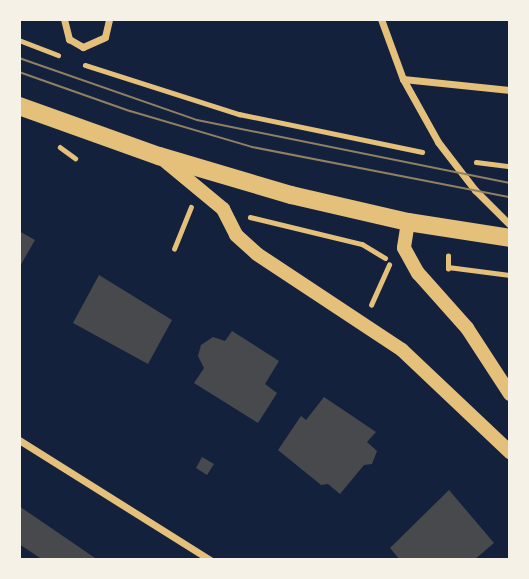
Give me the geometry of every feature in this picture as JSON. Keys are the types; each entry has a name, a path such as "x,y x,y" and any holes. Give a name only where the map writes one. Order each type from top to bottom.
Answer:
{"main road":[{"path":"19,106 159,156 291,195 408,222 510,238"},
{"path":"159,156 223,209 236,235 257,254 402,350 510,452"},
{"path":"408,222 404,248 418,273 467,328 510,394"}],"street":[{"path":"64,19 69,39 83,47 105,37 108,19"},
{"path":"381,19 403,79 461,174 510,225"},
{"path":"403,79 510,90"},
{"path":"19,440 210,560"}],"path":[{"path":"19,40 66,58"},
{"path":"77,62 192,103 417,151"},
{"path":"491,164 510,166"},
{"path":"174,248 195,199"},
{"path":"244,215 362,244 398,268"},
{"path":"442,273 448,273 448,256"},
{"path":"370,306 391,262"},
{"path":"448,267 510,275"}],"building":[{"path":"19,231 35,240 19,268"},
{"path":"99,275 172,320 148,364 73,323"},
{"path":"232,331 279,361 265,384 277,393 258,423 194,383 204,368 198,356 201,345 213,337 225,341"},
{"path":"324,397 376,432 367,442 377,451 372,464 364,465 340,494 328,484 321,485 278,450 301,416 306,420"},
{"path":"202,457 214,464 207,475 196,468"},
{"path":"449,490 494,543 474,560 400,560 390,548"},
{"path":"19,506 98,560 43,560 19,544"}],"tram line":[{"path":"19,58 197,120 510,183"},
{"path":"19,72 130,111 252,147 510,197"}]}
